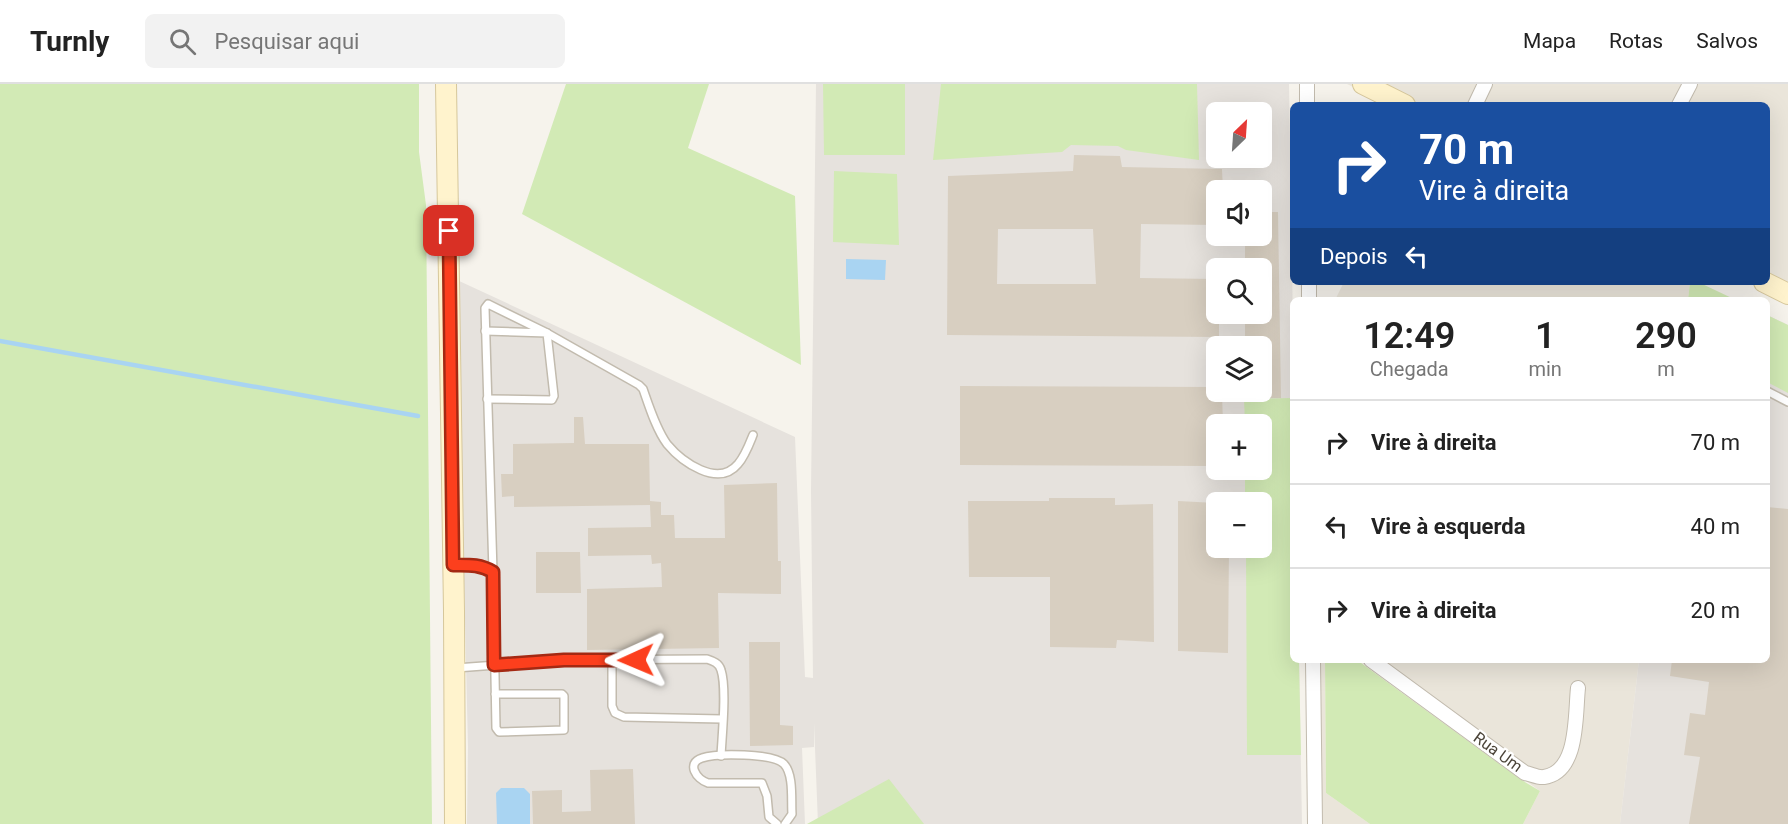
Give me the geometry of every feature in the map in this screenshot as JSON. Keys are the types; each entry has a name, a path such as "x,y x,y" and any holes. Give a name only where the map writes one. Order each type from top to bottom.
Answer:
{"street":[{"path":"446,84 454,824"},
{"path":"1307,84 1307,102"},
{"path":"1363,84 1399,102"},
{"path":"1476,102 1485,84"},
{"path":"1681,102 1690,84"},
{"path":"1770,285 1788,294"},
{"path":"1313,663 1315,824"},
{"name":"Rua Um","path":"1375,663 1526,773 1542,777 1558,771 1566,763 1571,750 1578,688"}],"lane":[{"path":"495,694 562,694 564,696 564,730 499,732 496,728 494,665 493,572 485,331 485,308 488,304 547,333 643,388 666,442 684,460 703,471 720,474 730,472 744,456 753,435"},
{"path":"485,331 547,333"},
{"path":"487,399 552,400 554,398 547,333"},
{"path":"1770,393 1788,402"},
{"path":"453,565 476,565 493,572"},
{"path":"453,668 564,660 707,659 715,662 721,669 721,756"},
{"path":"612,660 612,706 615,713 624,717 722,719"},
{"path":"777,824 769,817 767,796 762,783 700,781 695,775 694,767 697,761 701,758 721,756 765,757 777,760 784,765 789,776 792,814 785,824"}],"shaded area":[{"path":"816,84 1289,84 1290,285 1292,285 1293,297 1290,297 1290,663 1299,663 1302,824 818,824 814,723 814,747 802,748 805,824 467,824 468,747 457,280 795,437 805,677 813,678 811,491"},
{"path":"1347,84 1788,84 1788,302 1754,285 1770,285 1770,102 1384,102"},
{"path":"1342,285 1690,285 1688,297 1336,297"},
{"path":"1770,316 1788,325 1788,824 1620,824 1639,663 1770,663"},
{"path":"1306,663 1325,663 1326,793 1370,824 1308,824"},
{"path":"1362,663 1639,663 1620,824 1523,824 1540,791"}],"green space":[{"path":"0,84 419,84 419,152 426,205 432,824 0,824"},
{"path":"566,84 709,84 688,148 795,196 801,365 522,214"},
{"path":"823,84 905,84 905,155 824,155"},
{"path":"941,84 1197,84 1199,160 1126,150 1118,146 1071,145 1062,152 933,160"},
{"path":"834,171 897,174 899,245 833,242"},
{"path":"1690,285 1704,285 1730,297 1688,297"},
{"path":"1770,316 1788,325 1788,393 1770,384"},
{"path":"1272,398 1290,398 1290,663 1299,663 1301,755 1247,755 1246,558 1272,558 1272,492 1245,492 1245,480 1272,480 1272,414 1245,414 1244,402 1272,402"},
{"path":"1325,663 1361,663 1520,779 1540,791 1523,824 1370,824 1326,793"},
{"path":"889,779 924,824 807,824"}],"water":[{"path":"846,259 886,260 885,280 846,279"},
{"path":"501,788 524,788 530,794 530,824 497,824 496,793"}],"building":[{"path":"1074,155 1120,156 1122,167 1222,169 1223,180 1206,180 1206,225 1141,224 1140,278 1206,279 1206,324 1219,324 1219,336 947,335 948,176 1073,171","holes":["998,229 1093,229 1096,284 997,284"]},
{"path":"1272,212 1278,212 1281,398 1272,398 1272,336 1245,336 1245,324 1272,324 1272,258 1245,258 1245,246 1272,246"},
{"path":"960,386 1206,387 1206,402 1222,402 1223,414 1206,414 1206,466 960,465"},
{"path":"574,417 583,417 585,444 649,444 650,501 661,502 661,515 674,515 675,538 725,538 724,485 777,483 778,561 781,561 781,594 718,593 719,648 587,650 587,589 662,587 661,563 652,564 651,555 588,556 588,528 651,527 650,505 514,507 514,496 502,497 501,474 513,474 513,444 574,443"},
{"path":"1049,498 1115,498 1115,505 1153,504 1154,642 1117,640 1116,648 1050,647 1050,577 969,577 968,501 1049,501"},
{"path":"1178,501 1206,502 1206,558 1229,558 1228,653 1178,651"},
{"path":"1770,507 1788,509 1788,824 1689,824 1700,757 1684,755 1690,713 1705,715 1709,682 1670,676 1672,663 1770,663"},
{"path":"536,552 580,552 581,593 536,593"},
{"path":"749,642 780,642 780,725 793,726 793,745 750,746"},
{"path":"633,769 635,824 533,824 532,791 562,790 562,812 591,811 590,770"}],"waterway":[{"path":"0,341 418,416"}],"route":[{"path":"449,231 453,565 476,565 493,572 494,665 564,660 636,660"}]}
